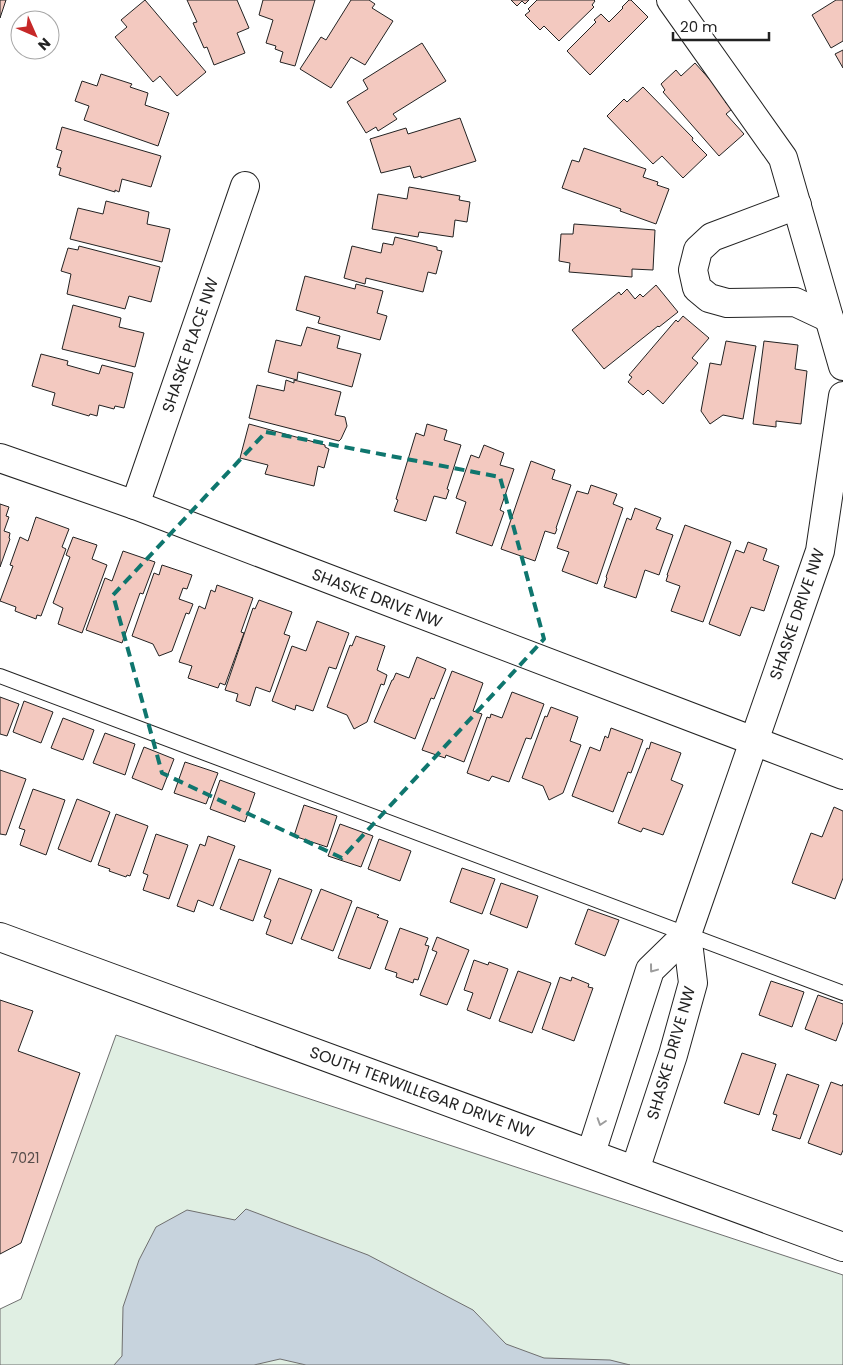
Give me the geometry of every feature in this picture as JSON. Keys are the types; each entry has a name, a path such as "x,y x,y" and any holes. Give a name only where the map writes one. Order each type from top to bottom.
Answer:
{"street":[{"path":"671,0 783,158 843,366"},
{"name":"SHASKE PLACE NW","path":"135,505 245,186"},
{"path":"796,204 712,237 698,250 693,270 697,288 709,298 727,303 795,302 829,318"},
{"name":"SHASKE DRIVE NW","path":"635,1170 673,1055 693,984 687,934 820,551 843,396"},
{"name":"SHASKE DRIVE NW","path":"0,458 135,505 753,742"},
{"path":"753,742 843,775"},
{"name":"SHASKE DRIVE NW","path":"590,1154 650,970 687,934"},
{"name":"SOUTH TERWILLEGAR DRIVE NW","path":"0,937 843,1247"}],"lane":[{"path":"0,676 843,993"}],"highlighted area":[{"path":"266,432 500,477 544,639 342,858 162,773 113,595"}],"green space":[{"path":"116,1035 843,1275 843,1365 0,1365 0,1309 21,1299"}],"shaded area":[{"path":"246,1209 368,1255 473,1310 506,1344 544,1358 610,1360 630,1365 306,1365 280,1359 254,1365 114,1365 122,1356 123,1307 139,1260 156,1227 187,1210 235,1220"}],"building":[{"path":"0,0 6,0 0,18"},
{"path":"145,0 206,72 177,96 160,76 153,82 115,37 127,27 121,20"},
{"path":"187,0 237,0 249,28 237,33 245,53 214,65 207,47 204,48 193,23 197,22"},
{"path":"263,0 315,0 295,66 280,62 283,52 275,49 276,46 266,43 273,20 259,15"},
{"path":"351,0 369,0 375,4 372,8 393,21 365,65 351,57 331,88 300,69 321,37 326,40"},
{"path":"511,0 529,0 525,4 522,1 517,6"},
{"path":"537,0 595,1 592,5 594,7 559,41 544,26 540,30 525,15"},
{"path":"629,0 648,17 590,75 567,51 596,22 594,20 601,14 609,22"},
{"path":"836,0 843,0 843,41 831,48 812,15"},
{"path":"422,43 446,81 393,114 397,119 378,131 376,127 366,133 347,102 368,89 363,80"},
{"path":"843,50 843,68 835,54"},
{"path":"695,63 728,100 725,102 732,109 726,114 744,134 719,156 663,92 665,90 661,84 676,70 681,76"},
{"path":"101,74 132,84 130,87 148,93 145,105 169,113 158,146 84,120 89,106 75,101 82,81 97,86"},
{"path":"643,87 707,155 683,178 662,156 653,164 607,116 624,99 627,102"},
{"path":"460,118 476,161 421,178 421,176 414,178 410,166 381,173 370,139 406,128 408,134"},
{"path":"62,127 161,156 151,187 122,179 119,192 115,190 115,192 59,175 61,168 57,167 62,151 56,149"},
{"path":"584,148 646,169 643,177 658,182 657,185 669,189 656,224 562,188 572,160 579,162"},
{"path":"409,187 460,196 459,200 470,202 467,222 455,220 453,237 419,232 418,237 372,229 378,194 407,199"},
{"path":"106,201 149,212 147,224 170,229 162,262 70,239 78,208 103,214"},
{"path":"574,224 655,230 653,270 632,269 632,277 569,272 570,263 559,261 561,234 573,234"},
{"path":"395,237 437,247 437,250 442,251 436,274 428,272 423,292 366,278 365,284 344,278 352,246 381,253 383,243 393,245"},
{"path":"79,246 160,267 151,302 129,296 125,309 67,294 71,274 61,271 68,248 78,250"},
{"path":"305,276 355,289 356,284 383,291 377,313 387,316 380,340 318,323 320,317 296,310"},
{"path":"656,285 678,312 604,369 572,330 619,292 621,295 627,289 635,299 640,294 643,297"},
{"path":"73,305 121,318 119,327 144,333 135,367 62,349"},
{"path":"683,316 709,338 692,358 698,363 663,404 648,390 643,395 628,382 632,377 629,375 676,320 678,322"},
{"path":"307,327 340,336 337,348 361,354 352,387 298,372 297,380 268,372 276,340 301,346"},
{"path":"726,341 756,346 743,419 723,415 710,424 701,411 710,363 721,365"},
{"path":"764,341 798,345 795,369 807,371 801,424 776,421 776,427 753,424"},
{"path":"41,354 68,361 67,365 99,374 102,365 133,373 124,408 115,406 114,409 99,405 97,416 90,414 89,416 52,405 55,393 32,386"},
{"path":"286,380 294,383 294,380 341,392 335,415 345,417 347,426 339,441 249,418 257,385 284,391"},
{"path":"249,424 325,445 329,449 324,468 318,466 314,486 265,474 268,465 240,458"},
{"path":"427,424 447,430 444,440 461,445 447,489 449,490 446,499 434,496 426,521 394,511 416,433 424,436"},
{"path":"484,445 504,453 500,465 514,469 500,510 504,512 492,546 456,533 466,502 456,498 471,455 479,458"},
{"path":"531,461 555,470 552,479 571,485 555,534 545,531 535,561 501,549"},
{"path":"591,485 617,494 613,504 623,508 597,584 562,571 569,552 557,548 577,491 588,494"},
{"path":"0,504 9,507 6,516 9,517 4,531 10,533 10,539 0,567"},
{"path":"635,508 661,518 656,529 673,535 659,575 645,570 636,598 604,587 627,518 631,520"},
{"path":"36,517 69,529 62,547 66,549 41,616 37,615 36,619 15,611 16,607 0,601 13,566 10,565 20,537 28,541"},
{"path":"685,525 731,542 703,622 671,611 680,586 666,581"},
{"path":"73,537 97,545 92,559 107,565 82,633 58,624 63,608 53,603 70,557 66,555"},
{"path":"748,542 767,549 763,560 779,566 764,611 751,607 740,636 709,624 736,550 744,553"},
{"path":"123,551 155,562 143,594 140,593 122,643 86,630 105,578 112,581"},
{"path":"162,565 192,575 187,589 183,588 179,599 193,604 189,614 186,613 172,651 159,656 153,644 132,636 154,573 159,575"},
{"path":"217,585 253,598 241,632 244,633 225,685 220,683 218,688 188,678 192,666 179,662 199,606 205,609 211,590 215,592"},
{"path":"259,600 292,612 284,634 290,636 270,692 256,687 250,706 236,701 238,694 225,690 253,608 255,609"},
{"path":"317,621 349,633 336,669 329,667 313,711 296,705 295,710 272,701 292,646 306,651"},
{"path":"356,636 385,646 377,670 387,675 384,685 381,684 367,722 354,729 347,715 327,707 350,645 352,646"},
{"path":"417,657 446,669 434,699 431,698 415,739 374,722 396,673 409,678"},
{"path":"452,671 483,683 473,711 482,714 464,762 446,755 445,758 422,750"},
{"path":"512,692 544,704 531,739 526,738 509,782 492,776 489,781 467,773 487,717 490,718 491,714 502,718"},
{"path":"0,697 19,704 7,736 0,734"},
{"path":"24,701 53,712 41,743 13,732"},
{"path":"551,707 578,717 570,741 581,745 563,793 549,800 543,786 522,778 545,716 547,717"},
{"path":"63,718 94,730 83,760 51,748"},
{"path":"611,728 643,740 631,773 628,772 613,812 572,796 590,747 600,751 605,736 608,738"},
{"path":"105,733 135,744 125,775 93,763"},
{"path":"651,742 681,753 671,780 683,785 663,835 643,828 641,832 618,823"},
{"path":"144,747 174,759 162,790 132,778"},
{"path":"185,762 218,773 206,804 174,793"},
{"path":"0,770 26,779 6,835 0,834"},
{"path":"220,780 255,793 245,822 210,809"},
{"path":"33,789 65,800 46,855 20,845 25,830 19,828"},
{"path":"77,799 110,812 91,862 58,849"},
{"path":"304,805 337,816 327,847 294,836"},
{"path":"834,807 843,811 843,878 835,899 792,883 811,833 822,837"},
{"path":"116,814 148,826 130,876 127,875 126,877 98,865"},
{"path":"340,824 373,836 361,867 328,856"},
{"path":"156,834 188,845 169,899 143,890 148,875 143,873"},
{"path":"208,836 235,846 213,906 198,900 194,912 177,906 200,844 205,846"},
{"path":"379,839 411,851 400,881 368,869"},
{"path":"239,859 271,870 253,921 220,909"},
{"path":"462,868 495,879 482,914 450,902"},
{"path":"279,878 312,890 292,944 266,934 271,920 264,917"},
{"path":"501,883 538,896 527,928 490,914"},
{"path":"321,889 352,901 333,951 301,939"},
{"path":"357,907 379,915 377,917 388,921 370,969 338,958"},
{"path":"588,909 619,920 605,956 575,944"},
{"path":"400,928 428,938 425,945 429,946 418,980 414,979 413,983 396,977 397,973 385,969"},
{"path":"437,937 469,950 447,1005 420,995 437,952 432,950"},
{"path":"474,960 488,965 489,962 508,969 490,1019 467,1010 473,993 464,990"},
{"path":"518,971 551,983 532,1033 499,1021"},
{"path":"560,977 571,981 572,977 589,984 588,987 593,988 574,1041 542,1029"},
{"path":"771,981 804,992 792,1027 759,1015"},
{"path":"818,995 843,1004 843,1022 836,1041 805,1029"},
{"path":"0,1000 33,1011 18,1051 80,1073 21,1243 0,1254"},
{"path":"742,1053 776,1064 759,1115 724,1103"},
{"path":"787,1074 819,1085 800,1139 772,1130 777,1115 773,1114"},
{"path":"831,1082 842,1086 843,1084 843,1150 841,1155 808,1143"}]}
